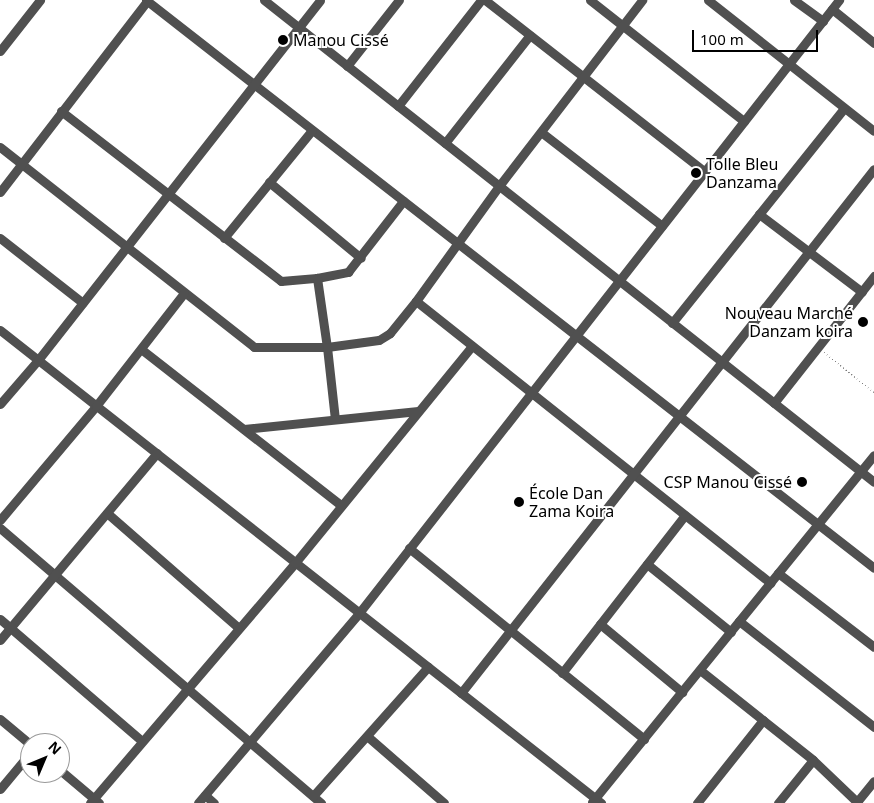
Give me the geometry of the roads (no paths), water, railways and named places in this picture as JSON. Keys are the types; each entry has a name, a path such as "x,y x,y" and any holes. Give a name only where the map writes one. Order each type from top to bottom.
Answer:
{"street":[{"path":"0,192 146,0 874,568"},
{"path":"264,0 874,482"},
{"path":"0,404 38,360 320,0"},
{"path":"348,66 399,0"},
{"path":"398,106 481,0"},
{"path":"485,0 704,172"},
{"path":"590,0 744,121"},
{"path":"0,146 254,348 327,347 379,340 390,333 416,302 500,186 642,0"},
{"path":"708,0 874,131"},
{"path":"794,0 823,21"},
{"path":"198,803 359,613 839,0"},
{"path":"0,50 38,1"},
{"path":"832,10 874,43"},
{"path":"445,143 530,35"},
{"path":"672,322 844,108"},
{"path":"61,112 281,281 317,278 348,272 361,258 403,201"},
{"path":"224,238 312,130"},
{"path":"541,132 662,226"},
{"path":"461,693 874,169"},
{"path":"269,182 361,258"},
{"path":"759,214 862,292"},
{"path":"0,238 83,303"},
{"path":"774,402 874,276"},
{"path":"317,278 335,419"},
{"path":"0,520 96,406 184,293"},
{"path":"416,302 771,583"},
{"path":"0,330 461,693 596,802 644,739 874,455"},
{"path":"70,779 94,802 187,688 295,562 472,346"},
{"path":"141,349 341,505"},
{"path":"244,429 418,411"},
{"path":"0,640 157,453"},
{"path":"107,513 239,628"},
{"path":"562,673 685,515"},
{"path":"0,528 321,803"},
{"path":"409,548 644,739"},
{"path":"647,564 731,632"},
{"path":"778,573 874,647"},
{"path":"0,619 142,742"},
{"path":"739,621 874,727"},
{"path":"600,624 682,692"},
{"path":"313,796 428,667"},
{"path":"700,670 813,760 857,802 874,781"},
{"path":"0,718 20,735"},
{"path":"697,803 763,720"},
{"path":"367,736 444,803"},
{"path":"778,803 813,760"},
{"path":"0,789 20,766"},
{"path":"205,795 214,803"}],"place":[{"name":"Manou Cissé","path":"283,40"},
{"name":"Tolle Bleu Danzama","path":"696,173"},
{"name":"Nouveau Marché Danzam koira","path":"863,322"},
{"name":"CSP Manou Cissé","path":"802,482"},
{"name":"École Dan Zama Koira","path":"519,502"}]}
